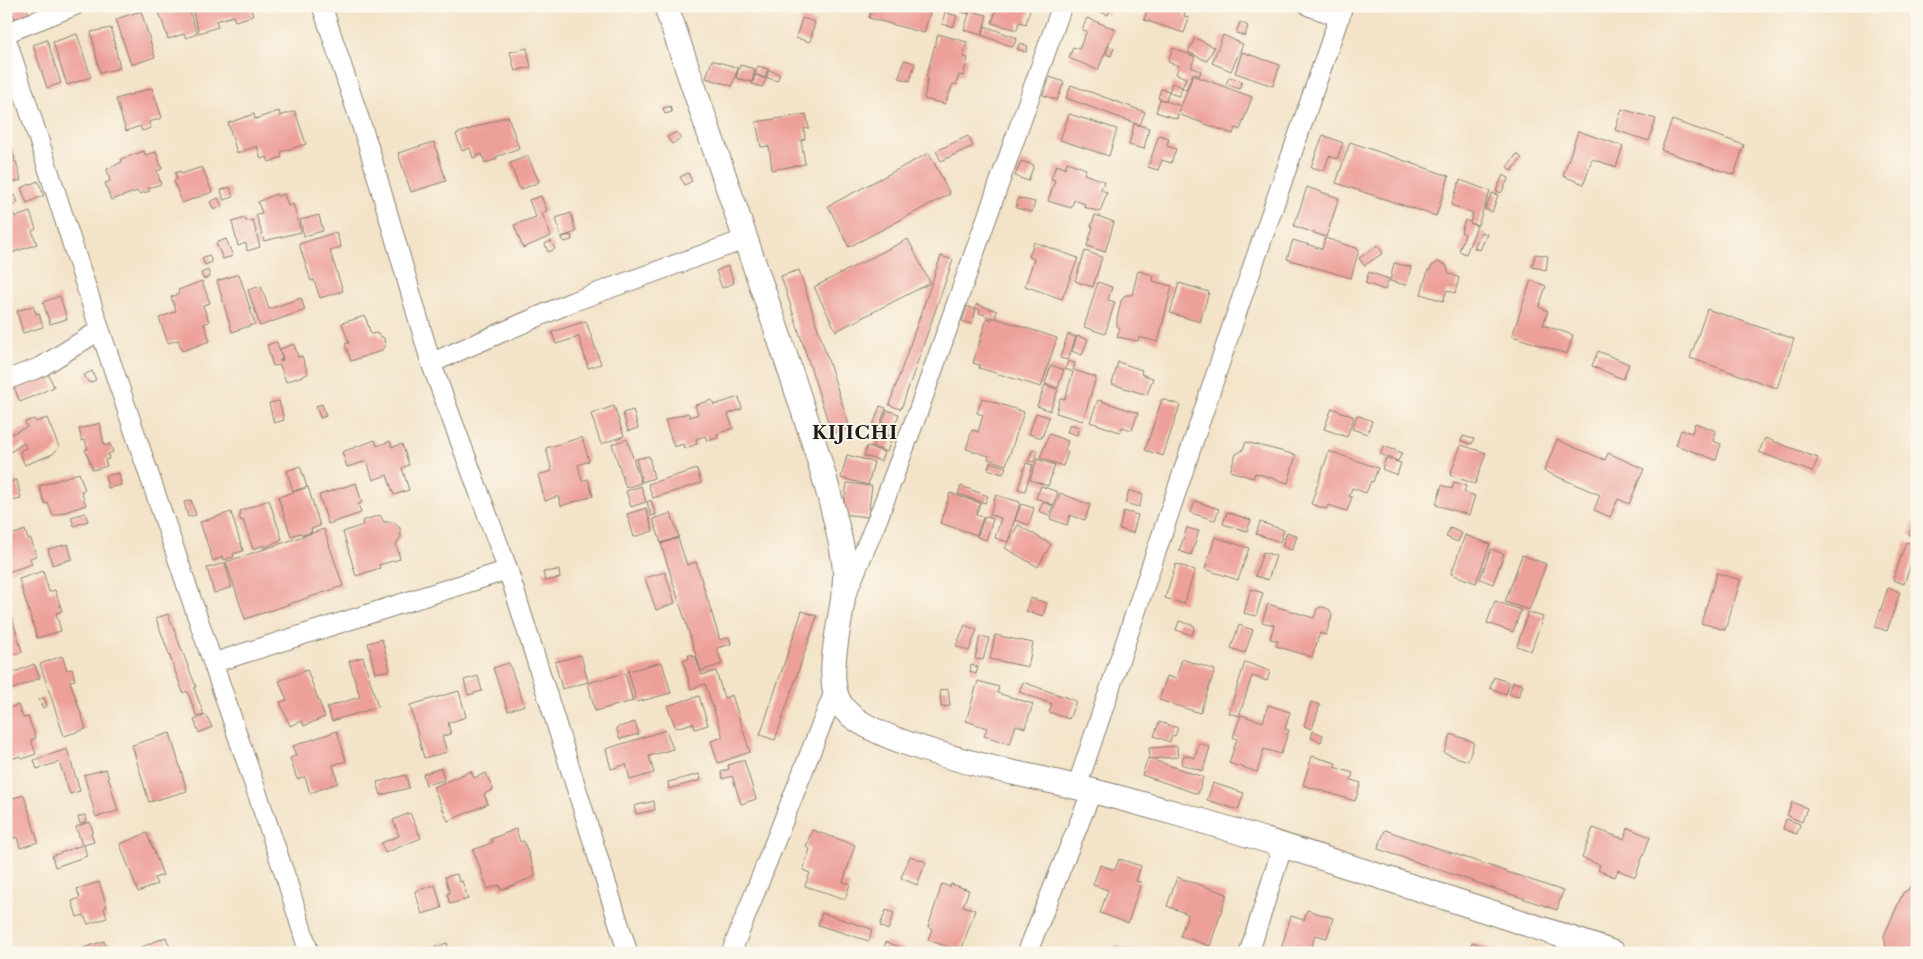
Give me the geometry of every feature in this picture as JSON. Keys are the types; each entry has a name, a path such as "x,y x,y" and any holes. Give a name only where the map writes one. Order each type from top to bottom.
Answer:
{"street":[{"path":"6,33 74,6"},
{"path":"322,6 368,145 431,363 508,570 628,953"},
{"path":"666,6 825,478 844,555 846,575 836,644 835,690 731,953"},
{"path":"844,597 878,518 902,454 1062,6"},
{"path":"1027,953 1085,788 1238,309 1341,11 1309,6"},
{"path":"6,38 100,330 284,872 309,953"},
{"path":"431,363 572,302 746,239"},
{"path":"6,380 41,367 100,330"},
{"path":"213,663 508,570"},
{"path":"835,690 841,706 849,714 859,723 880,733 978,765 1085,788 1183,815 1282,845 1614,953"},
{"path":"1249,953 1282,845"}],"building":[{"path":"6,6 26,6 30,17 16,22 13,14 9,16 11,21 6,23"},
{"path":"174,6 175,8 188,6 197,34 186,38 184,34 168,39 158,9"},
{"path":"191,6 250,6 253,16 235,21 233,16 216,21 218,27 199,33"},
{"path":"873,6 932,6 924,33 869,18"},
{"path":"943,6 970,6 968,14"},
{"path":"997,6 1031,6 1026,24 1019,22 1017,30 992,23"},
{"path":"1087,6 1111,6 1108,15"},
{"path":"1148,6 1187,6 1184,16 1189,18 1184,33 1144,20"},
{"path":"1225,6 1242,6 1238,13"},
{"path":"141,11 155,57 131,65 116,19"},
{"path":"970,11 987,15 982,35 964,30"},
{"path":"945,12 957,16 953,27 942,24"},
{"path":"802,18 815,22 810,42 796,38"},
{"path":"1087,18 1115,29 1098,70 1069,58 1073,47 1079,49 1087,31 1082,30"},
{"path":"1240,22 1248,26 1245,36 1236,33"},
{"path":"985,26 1017,38 1013,47 982,35"},
{"path":"111,28 120,68 100,73 91,32"},
{"path":"77,34 91,77 67,85 53,42"},
{"path":"938,34 967,42 963,57 968,58 963,76 959,75 956,85 953,84 945,104 924,99 928,77 926,77"},
{"path":"1223,35 1243,44 1231,71 1212,63"},
{"path":"1195,38 1214,47 1207,61 1188,52"},
{"path":"47,40 61,83 47,88 33,45"},
{"path":"1020,43 1028,46 1026,52 1017,49"},
{"path":"1108,46 1114,48 1111,56 1106,54"},
{"path":"527,48 531,67 515,71 510,52"},
{"path":"1173,48 1195,57 1191,67 1201,71 1199,76 1193,73 1186,90 1182,88 1186,78 1176,74 1179,66 1168,62"},
{"path":"1242,52 1280,65 1273,86 1235,73"},
{"path":"712,60 738,68 732,86 706,78"},
{"path":"904,60 915,63 910,81 899,78"},
{"path":"740,65 755,69 752,82 736,78"},
{"path":"758,66 768,69 765,78 755,74"},
{"path":"769,70 780,74 777,81 766,77"},
{"path":"755,75 766,79 762,87 752,84"},
{"path":"1193,75 1252,97 1240,130 1235,128 1233,134 1178,114 1177,119 1156,112 1160,99 1181,106 1179,112"},
{"path":"1050,77 1064,82 1057,100 1043,95"},
{"path":"1229,77 1242,81 1239,89 1226,84"},
{"path":"1172,83 1182,87 1179,96 1169,93"},
{"path":"1071,85 1145,112 1140,125 1066,98"},
{"path":"152,88 162,118 149,122 151,128 142,131 140,126 126,131 116,99"},
{"path":"1161,89 1169,91 1166,101 1158,98"},
{"path":"670,106 672,112 665,114 663,108"},
{"path":"1622,109 1656,119 1649,141 1615,130"},
{"path":"279,111 280,116 295,111 306,144 281,152 282,157 269,162 267,157 261,159 257,146 237,153 228,123 254,114 255,119"},
{"path":"806,114 809,128 804,129 805,139 801,140 805,164 772,170 769,146 761,147 756,122"},
{"path":"1069,114 1117,129 1109,156 1060,140"},
{"path":"508,116 519,148 485,163 482,154 473,158 470,148 462,151 456,134"},
{"path":"1672,120 1744,145 1734,175 1661,150"},
{"path":"1134,124 1149,128 1144,149 1129,145"},
{"path":"6,130 15,159 6,161"},
{"path":"1578,131 1623,146 1616,167 1592,159 1584,184 1563,176"},
{"path":"677,132 681,138 672,144 667,137"},
{"path":"1159,135 1169,138 1167,146 1176,149 1171,163 1162,160 1158,170 1148,167"},
{"path":"1323,135 1343,143 1337,159 1329,156 1324,171 1311,167"},
{"path":"968,136 973,146 941,161 936,151"},
{"path":"434,142 446,181 411,192 398,153"},
{"path":"1350,142 1449,176 1436,216 1336,183"},
{"path":"144,151 145,155 156,152 162,169 157,171 161,184 148,188 150,191 139,194 138,191 111,200 105,183 110,181 107,169 122,162 121,159"},
{"path":"929,153 950,194 849,247 828,206"},
{"path":"1517,154 1522,158 1512,171 1507,167"},
{"path":"528,156 539,182 520,190 510,163"},
{"path":"16,161 21,180 6,184 6,164"},
{"path":"1021,161 1034,165 1028,181 1015,176"},
{"path":"1067,162 1086,169 1084,174 1104,181 1101,190 1107,192 1100,212 1084,207 1085,204 1074,200 1071,208 1048,201 1055,180 1051,179 1056,165 1065,168"},
{"path":"202,167 212,192 182,203 174,181 177,179 175,173 180,171 181,174"},
{"path":"688,173 692,181 685,185 680,177"},
{"path":"1503,175 1509,178 1501,193 1496,191"},
{"path":"1460,180 1490,191 1478,225 1470,223 1477,226 1466,254 1459,251 1465,234 1461,232 1465,220 1470,222 1473,213 1451,205"},
{"path":"38,181 44,195 27,203 21,188"},
{"path":"230,187 233,197 224,200 221,190"},
{"path":"1307,187 1339,198 1326,237 1294,226"},
{"path":"1492,193 1498,195 1492,212 1485,209"},
{"path":"276,194 277,196 284,194 288,206 293,204 301,232 264,241 256,214 262,213 258,202"},
{"path":"15,195 18,203 10,206 15,217 30,212 36,229 32,231 37,244 6,255 6,198"},
{"path":"541,196 547,211 542,213 551,236 523,248 514,225 536,217 529,200"},
{"path":"218,198 222,206 214,210 210,202"},
{"path":"1018,198 1035,202 1032,212 1016,208"},
{"path":"571,213 576,232 561,237 556,218"},
{"path":"319,215 323,231 304,236 300,220"},
{"path":"1095,215 1114,222 1105,252 1087,246"},
{"path":"245,218 246,221 253,220 260,247 247,251 246,243 238,246 232,222"},
{"path":"336,232 341,247 330,251 343,291 320,298 314,280 311,281 299,244"},
{"path":"1481,232 1487,234 1480,250 1474,248"},
{"path":"571,235 572,240 564,242 562,237"},
{"path":"1325,238 1359,249 1351,278 1287,259 1293,240 1322,249"},
{"path":"226,239 233,256 223,259 216,243"},
{"path":"908,239 930,283 836,331 814,287"},
{"path":"551,241 555,249 548,252 545,244"},
{"path":"1034,242 1078,258 1062,299 1025,286 1034,259 1029,257"},
{"path":"1378,245 1383,253 1364,266 1359,258"},
{"path":"1085,251 1102,257 1093,287 1075,281"},
{"path":"1535,254 1548,256 1546,270 1532,267"},
{"path":"209,255 212,262 205,265 202,258"},
{"path":"941,256 953,260 901,409 889,405"},
{"path":"1438,262 1446,265 1449,273 1459,278 1455,293 1447,290 1443,301 1421,294 1428,270"},
{"path":"1394,263 1411,267 1406,285 1390,281"},
{"path":"728,266 734,283 722,288 716,271"},
{"path":"208,270 210,277 203,279 201,273"},
{"path":"799,270 850,428 832,434 781,276"},
{"path":"1138,271 1154,275 1153,281 1172,286 1158,342 1139,337 1138,341 1117,337 1120,328 1117,326 1117,319 1121,301 1125,295 1132,295"},
{"path":"1369,272 1389,279 1385,290 1365,283"},
{"path":"239,274 255,324 232,332 217,281"},
{"path":"1531,280 1546,286 1539,307 1548,311 1543,325 1573,335 1567,354 1512,336"},
{"path":"202,281 210,303 203,305 209,322 204,324 210,341 182,351 178,340 168,343 159,318 176,311 171,297 179,294 178,290"},
{"path":"1098,282 1112,287 1108,300 1115,302 1105,334 1084,327"},
{"path":"1179,283 1209,292 1200,322 1170,313"},
{"path":"261,286 269,309 301,298 305,310 260,326 248,290"},
{"path":"60,296 67,319 50,324 43,302"},
{"path":"977,304 997,311 995,318 1057,338 1041,387 979,368 980,365 973,363 987,318 992,320 993,318 979,313 980,310 975,308"},
{"path":"33,306 36,314 39,313 43,327 23,333 17,311"},
{"path":"967,306 976,310 972,324 962,321"},
{"path":"1707,309 1794,339 1777,388 1690,358"},
{"path":"365,316 371,334 377,333 384,338 385,346 381,351 351,361 345,344 349,343 342,323"},
{"path":"586,321 601,364 588,368 579,337 556,344 552,332"},
{"path":"1068,334 1076,337 1068,360 1060,358"},
{"path":"1077,336 1088,339 1082,355 1072,351"},
{"path":"277,342 282,359 279,361 283,360 280,349 294,344 298,357 302,356 308,374 286,382 280,365 273,366 267,345"},
{"path":"1598,351 1629,364 1623,379 1592,366"},
{"path":"1068,361 1075,363 1073,370 1096,377 1083,421 1056,413 1060,398 1065,399 1073,372 1065,369"},
{"path":"1118,362 1142,370 1141,374 1153,378 1147,395 1112,384"},
{"path":"1051,365 1064,370 1058,388 1045,384"},
{"path":"92,371 96,380 89,383 84,375"},
{"path":"48,373 54,387 20,402 14,387"},
{"path":"1045,385 1058,390 1050,411 1037,406"},
{"path":"739,397 742,409 728,414 733,428 717,434 718,438 707,441 705,436 696,439 697,444 684,449 683,444 674,447 665,420 688,413 690,417 698,414 695,405 712,400 714,405"},
{"path":"982,398 1024,412 1006,465 988,459 989,456 966,449 972,430 978,432 983,415 977,413"},
{"path":"1162,399 1180,405 1163,456 1145,450"},
{"path":"1098,400 1138,413 1132,430 1122,427 1120,432 1090,422"},
{"path":"279,401 284,420 274,423 269,403"},
{"path":"322,404 326,416 320,418 316,406"},
{"path":"614,406 624,436 601,444 591,414"},
{"path":"880,406 886,408 878,430 872,428"},
{"path":"1332,408 1354,417 1347,437 1324,429"},
{"path":"633,410 638,428 628,431 623,413"},
{"path":"887,410 899,414 891,436 879,432"},
{"path":"1036,413 1049,417 1042,438 1029,434"},
{"path":"1357,415 1372,421 1367,434 1352,429"},
{"path":"47,418 59,447 53,454 25,465 20,454 21,450 26,448 24,443 6,455 6,438 27,427 25,422 34,419 36,422"},
{"path":"100,423 104,446 110,444 113,452 108,454 109,459 105,460 107,466 93,470 85,449 88,449 85,440 82,441 79,429"},
{"path":"1695,423 1716,431 1713,441 1721,444 1716,460 1676,445 1681,430 1692,433"},
{"path":"1070,424 1079,427 1077,435 1067,432"},
{"path":"878,432 892,438 887,452 873,447"},
{"path":"1049,434 1068,441 1065,450 1068,452 1063,466 1040,458"},
{"path":"1463,436 1474,439 1472,444 1461,441"},
{"path":"582,437 589,461 578,465 582,481 588,479 593,496 561,506 558,496 545,501 538,475 552,471 546,448"},
{"path":"1765,438 1818,458 1812,472 1759,452"},
{"path":"627,439 641,483 626,488 612,444"},
{"path":"375,440 377,446 390,441 392,447 402,444 409,465 402,468 409,490 394,495 387,475 373,480 367,461 347,467 342,452"},
{"path":"1557,440 1605,460 1608,453 1644,469 1629,504 1618,499 1610,517 1594,510 1600,495 1544,471"},
{"path":"1246,442 1296,455 1288,483 1255,473 1253,478 1230,471 1236,454 1242,451"},
{"path":"1461,445 1486,453 1475,484 1450,475"},
{"path":"867,446 884,452 881,461 864,456"},
{"path":"1384,446 1402,453 1398,461 1380,454"},
{"path":"1033,449 1038,451 1034,462 1028,461"},
{"path":"1329,451 1378,468 1373,482 1371,481 1366,493 1352,488 1349,496 1352,497 1347,511 1328,505 1326,509 1311,504"},
{"path":"847,455 874,462 868,485 841,478"},
{"path":"649,456 654,478 642,482 636,459"},
{"path":"1386,458 1401,463 1397,475 1382,469"},
{"path":"1037,459 1055,465 1048,486 1030,480"},
{"path":"990,462 1006,467 1003,474 988,469"},
{"path":"1026,463 1033,465 1025,491 1018,489"},
{"path":"300,466 307,487 293,491 287,471"},
{"path":"697,469 701,483 653,498 648,484"},
{"path":"79,473 85,490 81,491 86,505 53,516 48,503 45,504 39,486"},
{"path":"119,473 121,485 108,488 105,476"},
{"path":"17,480 21,499 6,502 6,483"},
{"path":"1454,482 1466,486 1464,492 1475,496 1469,515 1436,505 1442,485 1452,489"},
{"path":"356,483 362,503 358,504 361,513 328,524 319,495"},
{"path":"847,483 872,486 868,517 842,514"},
{"path":"641,486 646,502 631,507 626,491"},
{"path":"961,486 988,496 985,503 958,494"},
{"path":"1041,486 1058,492 1053,505 1036,498"},
{"path":"308,487 320,526 311,529 312,532 291,536 278,497"},
{"path":"1129,490 1143,495 1139,507 1125,503"},
{"path":"950,493 980,503 976,515 983,517 977,535 940,523"},
{"path":"1060,493 1090,505 1085,520 1070,515 1067,525 1050,519"},
{"path":"996,495 1020,502 1008,542 995,538 1001,518 990,515"},
{"path":"191,500 196,515 188,517 184,502"},
{"path":"269,500 282,539 264,548 264,545 253,549 243,520 241,521 239,516 241,515 240,511"},
{"path":"651,500 656,515 651,516 647,502"},
{"path":"1195,501 1219,509 1215,520 1191,513"},
{"path":"1043,502 1053,506 1049,515 1039,511"},
{"path":"1021,504 1034,508 1029,525 1015,520"},
{"path":"646,508 653,531 634,537 627,514"},
{"path":"1124,511 1138,515 1133,533 1119,529"},
{"path":"231,512 243,551 233,554 234,557 224,560 223,557 213,561 200,522"},
{"path":"1227,512 1251,520 1247,531 1223,524"},
{"path":"85,513 88,521 74,526 71,517"},
{"path":"671,513 679,537 661,543 653,519"},
{"path":"1917,514 1917,537 1909,535"},
{"path":"380,515 384,522 393,522 400,528 401,537 396,544 400,559 379,565 380,568 356,576 343,532 363,525 362,521"},
{"path":"985,516 993,519 986,540 977,537"},
{"path":"1260,522 1284,530 1280,542 1256,534"},
{"path":"1018,525 1051,544 1038,567 1005,548"},
{"path":"1187,528 1199,531 1191,555 1179,551"},
{"path":"1450,528 1462,533 1458,542 1446,537"},
{"path":"324,529 343,586 245,619 226,562"},
{"path":"25,530 28,539 31,539 36,556 30,558 32,564 8,572 6,565 6,537"},
{"path":"1287,532 1297,536 1292,550 1282,546"},
{"path":"1465,535 1490,544 1476,583 1451,574"},
{"path":"1215,537 1249,548 1238,580 1205,569"},
{"path":"678,538 687,565 696,562 720,640 729,637 731,644 717,648 722,664 701,671 661,544"},
{"path":"1906,542 1917,545 1917,547 1904,584 1893,580"},
{"path":"68,544 72,559 52,565 48,549"},
{"path":"1491,549 1504,554 1493,584 1480,579"},
{"path":"1263,552 1276,556 1268,580 1255,576"},
{"path":"1522,555 1546,564 1529,610 1505,602"},
{"path":"225,563 232,587 214,593 207,568"},
{"path":"1176,564 1195,570 1184,604 1165,598"},
{"path":"559,570 560,578 545,581 543,572"},
{"path":"43,571 49,592 55,590 62,611 56,613 61,631 37,638 19,579"},
{"path":"665,572 675,603 656,610 645,578"},
{"path":"1717,573 1741,580 1725,630 1701,623"},
{"path":"1888,588 1900,592 1887,631 1875,627"},
{"path":"1251,589 1263,593 1256,616 1244,613"},
{"path":"1030,598 1047,603 1043,616 1026,611"},
{"path":"1495,601 1521,610 1513,632 1487,623"},
{"path":"1268,604 1314,618 1317,609 1321,607 1330,610 1332,616 1326,635 1320,633 1312,657 1276,646 1278,641 1270,639 1274,625 1262,622"},
{"path":"802,611 817,616 775,740 760,735"},
{"path":"1528,612 1543,617 1531,651 1517,646"},
{"path":"11,614 22,652 6,657 6,615"},
{"path":"168,614 196,687 194,688 204,715 197,717 187,691 183,693 156,618"},
{"path":"1179,621 1195,626 1192,635 1176,630"},
{"path":"965,625 977,630 969,651 956,646"},
{"path":"1239,625 1253,630 1245,653 1231,648"},
{"path":"995,635 1033,643 1028,667 990,659"},
{"path":"980,636 989,638 983,660 975,659"},
{"path":"382,639 390,670 375,673 368,643"},
{"path":"692,654 693,657 695,656 702,675 716,671 724,698 732,695 750,752 718,763 711,741 723,737 705,684 691,689 683,660 689,659 688,656"},
{"path":"581,655 588,682 562,689 555,662"},
{"path":"62,656 67,670 72,669 75,680 70,681 86,729 64,736 40,664"},
{"path":"363,657 378,707 332,721 327,707 360,697 349,661"},
{"path":"1182,659 1215,670 1200,713 1159,700 1167,676 1176,679"},
{"path":"662,662 671,693 637,702 628,671"},
{"path":"1245,662 1270,671 1267,681 1252,676 1239,716 1229,713"},
{"path":"509,663 524,705 508,711 493,668"},
{"path":"34,664 40,678 8,691 6,676"},
{"path":"971,665 978,667 976,674 970,672"},
{"path":"307,670 325,717 304,726 302,721 290,726 280,702 287,700 279,681"},
{"path":"625,673 633,701 595,711 588,683"},
{"path":"478,676 482,691 468,695 464,680"},
{"path":"1494,677 1510,683 1506,694 1490,688"},
{"path":"978,681 999,687 997,693 1033,704 1025,728 1016,725 1010,744 984,736 987,728 966,721"},
{"path":"1023,682 1076,701 1069,719 1049,712 1052,704 1019,692"},
{"path":"1513,682 1523,685 1518,697 1509,694"},
{"path":"948,689 950,706 941,707 940,690"},
{"path":"459,691 466,717 448,723 451,734 442,736 447,752 424,758 410,705"},
{"path":"699,696 708,725 695,729 693,723 676,728 667,706"},
{"path":"44,698 47,706 42,708 39,699"},
{"path":"1311,702 1320,705 1312,729 1304,726"},
{"path":"18,705 23,718 28,717 36,738 31,740 36,754 22,759 20,756 6,761 6,709"},
{"path":"1268,705 1290,712 1285,729 1289,730 1281,754 1264,749 1257,772 1229,763 1237,739 1233,737 1241,715 1263,722"},
{"path":"206,715 212,727 199,733 194,720"},
{"path":"635,722 639,734 620,739 616,728"},
{"path":"1159,722 1178,728 1175,736 1172,735 1170,742 1154,736"},
{"path":"666,730 673,749 649,756 654,773 630,780 626,764 611,769 606,749"},
{"path":"337,731 346,761 333,765 338,783 310,793 305,777 297,779 290,758 296,756 293,746"},
{"path":"1313,731 1323,735 1321,742 1311,738"},
{"path":"170,733 187,791 149,802 132,745"},
{"path":"1451,734 1474,742 1468,761 1444,753"},
{"path":"1199,743 1210,747 1203,771 1181,764 1184,755 1195,758"},
{"path":"1177,746 1178,757 1150,759 1149,748"},
{"path":"67,749 80,791 70,794 59,762 37,769 34,760"},
{"path":"1312,756 1336,763 1334,767 1353,773 1351,780 1361,783 1355,801 1303,785"},
{"path":"1148,758 1203,777 1198,794 1142,775"},
{"path":"744,760 756,799 741,804 732,776 723,779 721,772 729,769 728,765"},
{"path":"441,768 444,780 426,785 423,774"},
{"path":"106,769 118,811 96,817 84,775"},
{"path":"471,771 474,778 486,773 493,790 484,794 488,804 448,821 433,787"},
{"path":"700,774 701,780 669,789 668,782"},
{"path":"406,775 409,788 381,795 377,782"},
{"path":"1213,783 1244,793 1238,810 1207,800"},
{"path":"24,795 38,842 20,848 17,837 6,841 6,800"},
{"path":"654,801 655,810 636,814 634,806"},
{"path":"1792,802 1807,808 1802,822 1787,816"},
{"path":"410,813 421,838 385,853 381,843 399,836 393,820"},
{"path":"85,815 87,822 80,824 78,817"},
{"path":"1786,819 1800,824 1797,834 1783,829"},
{"path":"90,822 94,842 84,845 87,856 55,867 52,856 82,845 76,827"},
{"path":"1593,828 1624,839 1628,828 1650,837 1635,877 1618,870 1615,877 1598,870 1600,865 1582,858"},
{"path":"516,829 520,842 524,841 536,876 501,890 499,885 488,889 473,850 493,842 491,839"},
{"path":"812,830 855,845 843,882 850,884 845,899 805,886 810,873 803,870 810,849 806,847"},
{"path":"1385,830 1563,891 1557,910 1378,849"},
{"path":"147,833 163,875 154,878 157,884 138,892 120,844"},
{"path":"910,856 926,862 917,885 901,878"},
{"path":"1119,859 1141,866 1136,881 1141,882 1128,923 1100,913 1108,890 1093,885 1100,865 1115,870"},
{"path":"1917,868 1917,953 1887,953 1884,936 1903,893 1909,889"},
{"path":"457,874 459,882 462,881 468,899 450,904 447,894 450,893 445,877"},
{"path":"1177,877 1227,894 1210,946 1180,936 1188,914 1167,906"},
{"path":"99,882 107,907 104,908 107,918 88,924 84,915 77,917 72,901 80,898 77,889"},
{"path":"942,884 950,887 951,884 969,890 963,906 975,910 961,951 928,940 932,929 928,927"},
{"path":"435,885 442,908 422,914 415,891"},
{"path":"886,910 894,913 888,930 880,926"},
{"path":"1307,910 1333,918 1327,938 1315,935 1310,953 1280,952 1291,916 1304,920"},
{"path":"822,913 872,929 869,941 818,925"},
{"path":"166,937 172,953 141,953 139,948"},
{"path":"104,941 107,951 115,948 117,953 85,953 83,948"},
{"path":"886,942 915,952 915,953 882,953"},
{"path":"1472,942 1501,953 1468,953"},
{"path":"447,943 450,953 418,953 418,952"},
{"path":"1115,945 1134,951 1134,953 1113,953"}],"district":[{"name":"KIJICHI","path":"855,432"}]}
